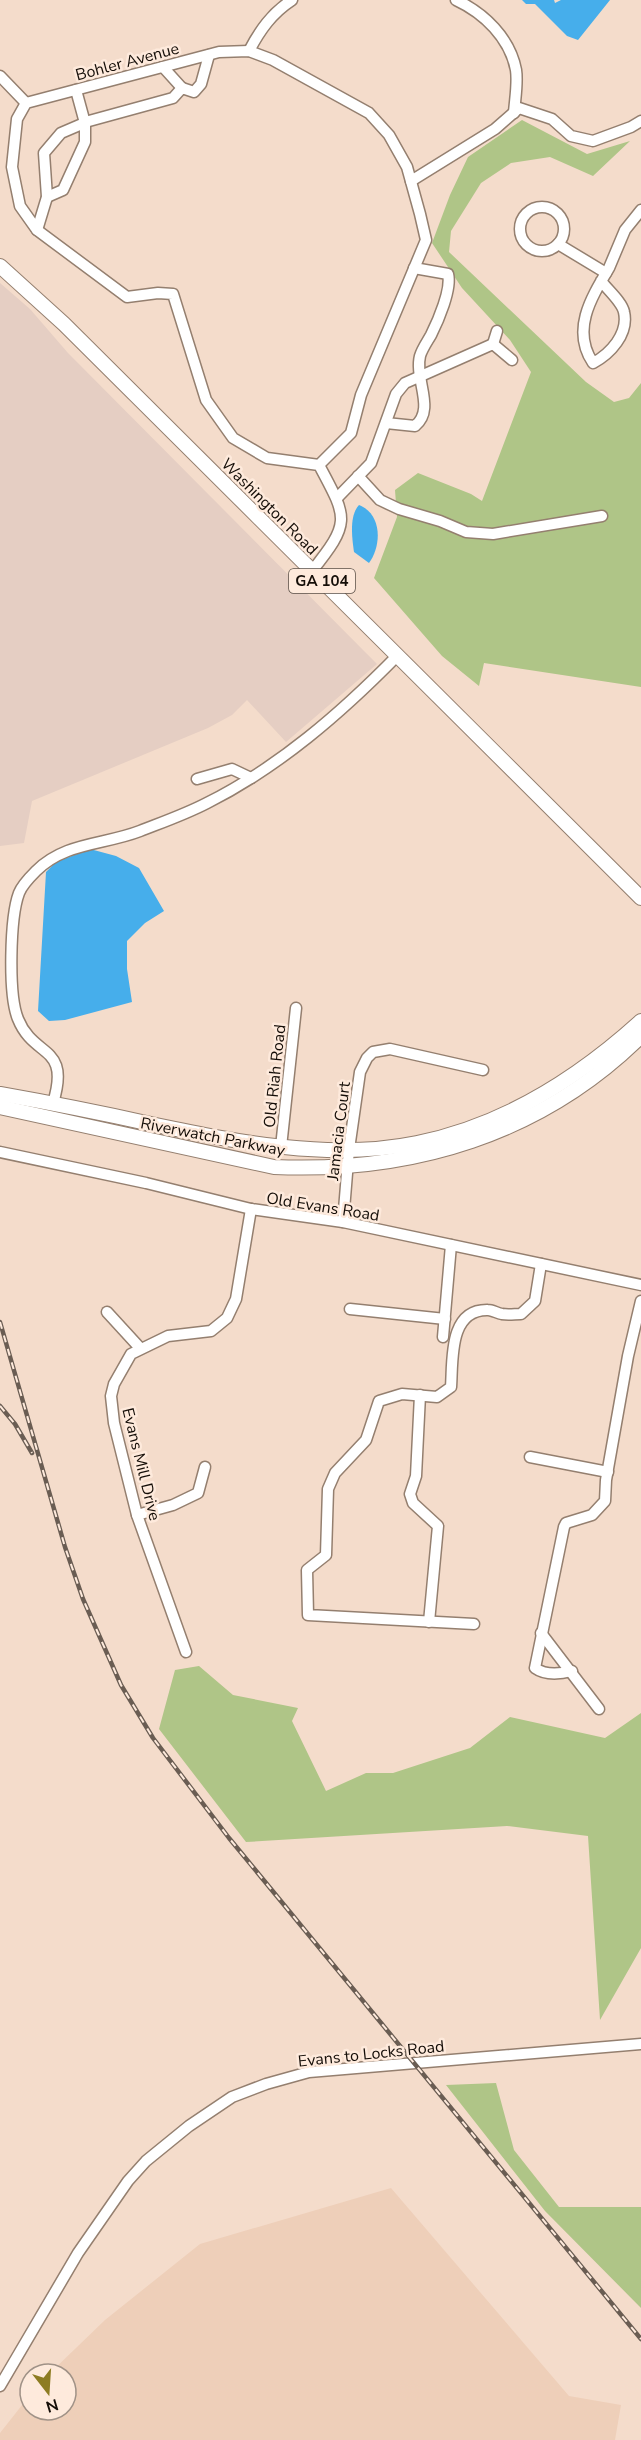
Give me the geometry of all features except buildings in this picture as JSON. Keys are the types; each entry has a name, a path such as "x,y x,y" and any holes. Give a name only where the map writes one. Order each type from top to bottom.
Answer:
{"main road":[{"name":"Washington Road","path":"0,266 64,324 641,898"},
{"name":"Riverwatch Parkway","path":"0,1094 226,1139 281,1147 348,1149 418,1143 488,1121 549,1091 601,1055 641,1021"},
{"name":"Riverwatch Parkway","path":"0,1107 237,1161 274,1167 347,1168 424,1155 491,1134 574,1090 611,1065 641,1036"}],"street":[{"path":"249,51 262,27 292,0"},
{"path":"456,0 489,20 510,51 516,72 514,113"},
{"name":"Bohler Avenue","path":"26,103 209,54 249,51 273,60 369,113 389,135 407,167 426,240 361,395 351,433 319,465"},
{"path":"162,67 182,88 194,92 200,87 209,54"},
{"path":"0,76 26,103 17,119 12,167 20,206 37,230 126,297 158,293 172,294 206,400 233,438 267,458 319,465 337,498 342,516 340,533 312,571"},
{"path":"37,230 47,197 44,153 61,134 85,123 173,98 182,88"},
{"path":"47,197 63,190 85,142 85,123 76,90"},
{"path":"411,181 495,129 519,108 552,119 571,136 593,141 632,127 641,121"},
{"path":"542,207 555,212 560,217 564,231 558,243 546,251 538,251 526,244 520,231 523,217 528,212 542,207"},
{"path":"558,243 604,277 624,310 624,327 618,340 602,358 593,363 587,354 583,338 587,306 604,277 626,230 641,210"},
{"path":"386,423 415,426 422,421 425,411 420,376 420,356 433,331 450,283 448,274 414,268"},
{"path":"494,344 497,331"},
{"path":"337,498 370,463 396,394 405,383 494,344"},
{"path":"494,344 512,360"},
{"path":"358,476 380,500 399,509 440,521 466,532 493,534 602,516"},
{"path":"53,1103 59,1070 56,1062 24,1030 14,1006 12,952 19,892 44,862 60,853 135,833 185,814 251,778 287,754 358,697 398,657"},
{"path":"197,779 232,769 251,778"},
{"name":"Old Riah Road","path":"281,1147 296,1008"},
{"name":"Jamacia Court","path":"343,1222 348,1149 360,1072 363,1064 373,1052 381,1049 400,1050 483,1070"},
{"name":"Old Evans Road","path":"0,1152 146,1183 251,1209 343,1222 641,1285"},
{"name":"Evans Mill Drive","path":"186,1652 137,1515 114,1423 111,1396 114,1384 131,1354 168,1336 211,1331 227,1318 236,1299 251,1209"},
{"path":"443,1337 451,1245"},
{"path":"474,1624 308,1615 307,1570 326,1555 328,1489 335,1473 366,1440 379,1401 402,1394 437,1397 452,1387 455,1333 461,1322 474,1312 488,1310 504,1315 521,1314 535,1301 541,1264"},
{"path":"572,1671 557,1674 539,1671 535,1668 541,1633 564,1527 566,1523 592,1515 605,1501 628,1356 641,1301"},
{"path":"350,1309 445,1319"},
{"path":"107,1312 140,1348"},
{"path":"420,1395 416,1476 410,1494 413,1503 438,1526 429,1622"},
{"path":"530,1456 608,1472"},
{"path":"137,1515 173,1505 198,1493 205,1467"},
{"path":"541,1633 599,1709"},
{"name":"Evans to Locks Road","path":"0,2386 78,2253 128,2181 148,2160 189,2126 232,2097 266,2084 309,2072 641,2044"}],"shaded area":[{"path":"0,283 30,309 68,353 377,664 286,742 247,700 232,715 208,728 32,801 24,843 0,846"},
{"path":"391,2188 569,2396 621,2405 615,2440 0,2440 0,2433 18,2410 18,2422 78,2422 78,2362 61,2362 105,2320 200,2244"}],"green space":[{"path":"522,120 587,154 630,141 593,176 550,157 511,163 481,183 451,231 449,252 586,382 614,402 629,398 641,383 641,687 484,663 479,686 442,656 374,578 397,517 395,490 418,473 471,494 482,501 531,372 510,340 462,288 432,243 450,195 468,157"},
{"path":"199,1666 233,1695 298,1708 292,1721 326,1791 366,1773 393,1773 470,1748 510,1717 605,1738 641,1713 641,1948 600,2020 588,1836 507,1826 246,1842 159,1729 175,1670"},
{"path":"496,2083 514,2150 559,2207 641,2207 641,2308 545,2211 446,2085"}],"water":[{"path":"522,0 554,0 555,3 561,0 610,0 578,40 567,36 535,4 526,4"},
{"path":"359,505 372,515 378,531 376,548 369,563 354,552 352,521"},
{"path":"90,849 116,856 139,868 164,911 145,923 127,941 127,969 132,1002 65,1020 49,1021 38,1011 46,872 56,862"}],"railway":[{"path":"0,1322 65,1547 83,1599 121,1685 153,1738 229,1838 641,2339"},
{"path":"0,1406 15,1424 32,1453"}]}
